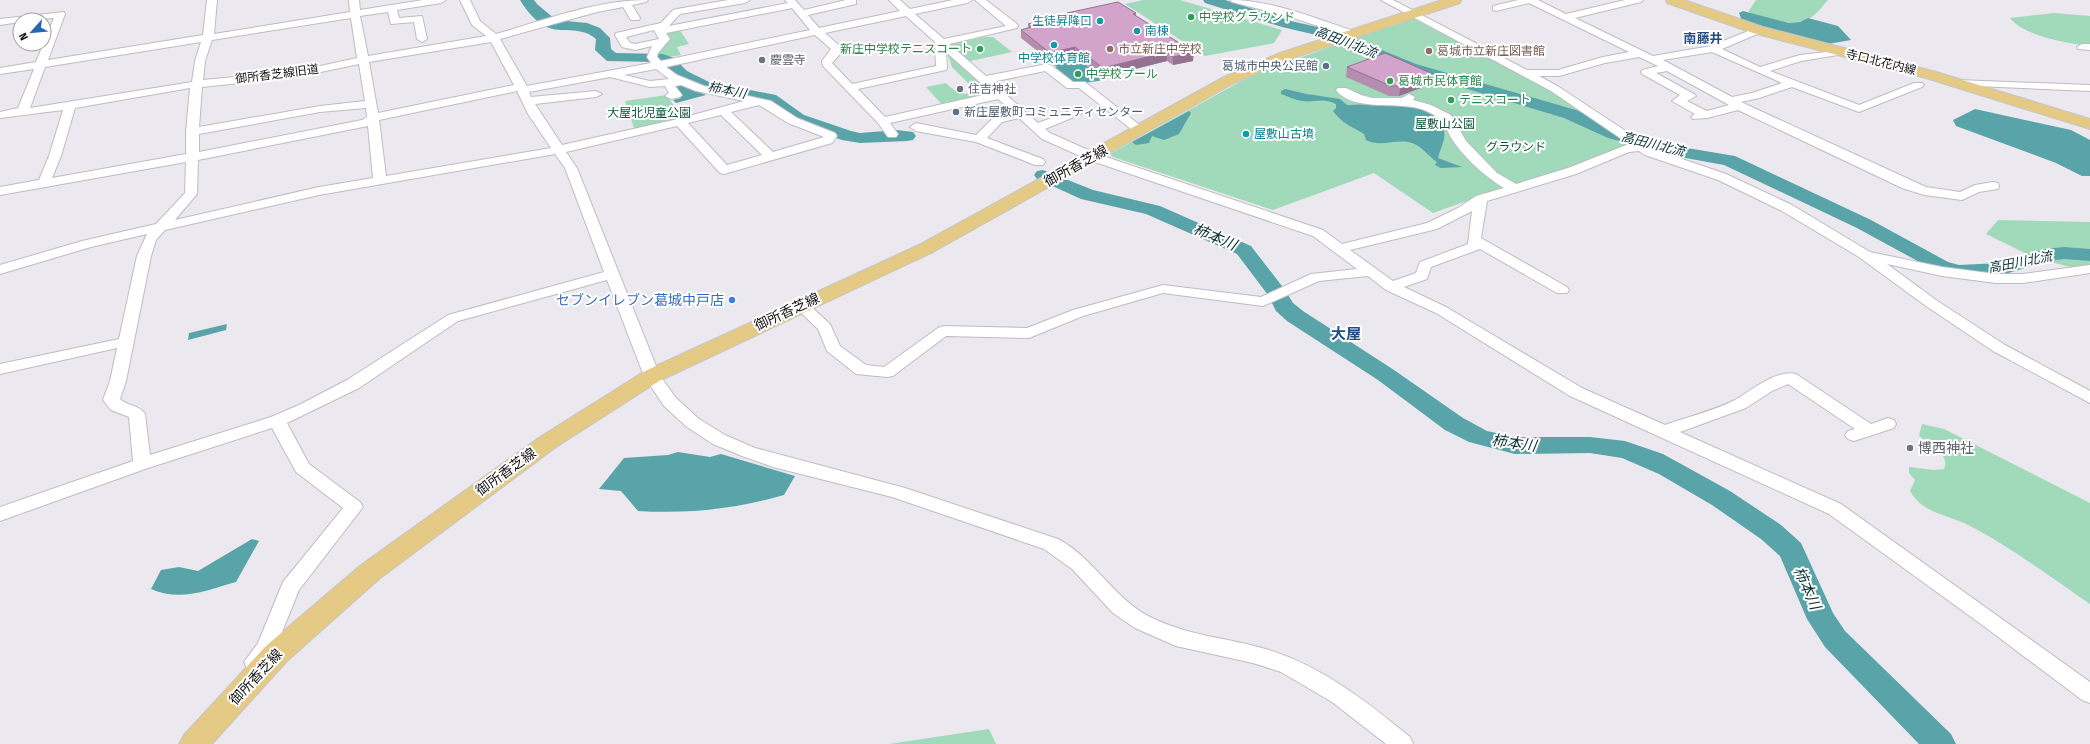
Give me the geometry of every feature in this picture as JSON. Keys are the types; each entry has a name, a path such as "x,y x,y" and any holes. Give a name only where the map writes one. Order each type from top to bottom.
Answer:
{"main road":[{"name":"御所香芝線","path":"194,744 230,704 276,644 370,572 548,442 652,376 927,248 1228,80 1265,64 1455,0"},
{"name":"寺口北花内線","path":"1672,0 1758,30 1957,82 2090,124"}],"street":[{"path":"142,464 137,414 117,406 111,400 118,381 124,342 144,256 150,239 191,194 194,155 192,132 197,84 200,61 208,37 212,0"},
{"path":"354,0 355,14 371,104 380,180"},
{"path":"0,71 441,0"},
{"path":"465,0 476,23 494,38 502,49 542,128 576,178 652,376 666,398 685,417 702,429 736,447 757,455 905,495 1054,545 1080,565 1118,606 1146,624 1187,642 1269,659 1309,676 1354,705 1402,744"},
{"name":"御所香芝線旧道","path":"0,115 70,106 197,84 297,74 363,60 494,38 576,15 597,12 606,3 626,3 643,0"},
{"path":"662,28 677,12 745,0"},
{"path":"801,14 853,2 851,0"},
{"path":"894,0 1020,114 1036,128 1054,140 1092,156 1318,233 1391,287 1441,310 1576,392 1835,509 1992,621 2090,694"},
{"path":"0,191 194,155 244,148 366,123 373,118 525,93 606,75 660,60 749,45 967,0"},
{"path":"940,43 1010,28 1013,26 980,0"},
{"path":"1235,0 1294,15 1344,37"},
{"path":"1386,0 1555,89 1649,152 1722,177 1762,195 1864,254 1932,303 1999,348 2090,398"},
{"path":"1496,8 1530,0 1637,54 1668,67 1735,103 1924,192 1962,196 1975,189 1993,186"},
{"path":"1565,17 1638,0"},
{"path":"663,41 635,47 626,45 620,35 794,2 801,14 816,31 837,48 835,54 827,61 827,64 848,88 882,121 892,134"},
{"path":"626,3 635,18"},
{"path":"565,5 576,15"},
{"path":"392,8 395,22 418,18 422,39"},
{"path":"0,22 60,14 23,111"},
{"path":"660,60 663,41 665,39 662,28"},
{"path":"1650,59 1713,49 1758,30"},
{"path":"848,88 942,68 940,43"},
{"path":"749,45 757,56"},
{"path":"1713,49 1760,70 1859,109 1918,85"},
{"path":"1760,70 1800,58 1840,52"},
{"path":"1526,73 1559,74 1603,60 1637,54"},
{"path":"660,60 683,82 711,93 768,103 792,121 822,130 831,136 828,140 724,170 680,122"},
{"path":"983,80 1047,67 1071,86 1081,84 1140,130"},
{"path":"1668,67 1646,72 1690,96"},
{"path":"606,75 650,84 683,82"},
{"path":"1957,82 2090,88"},
{"path":"668,83 676,95 671,96"},
{"path":"1694,118 1707,115 1735,103 1792,83"},
{"path":"1342,90 1352,97 1371,102 1407,99 1427,106 1447,117 1461,143 1493,176 1513,188"},
{"path":"1707,115 1678,101 1711,90"},
{"path":"525,93 596,94"},
{"path":"882,121 1000,95"},
{"path":"0,270 86,244 319,191 558,150 680,122 758,101"},
{"path":"192,132 320,109 371,104"},
{"path":"44,183 55,156 70,106"},
{"path":"723,110 771,157"},
{"path":"1036,128 1077,112"},
{"path":"979,139 998,119 1020,114"},
{"path":"916,127 979,139 1039,162"},
{"path":"1339,249 1432,226 1463,211 1481,199 1572,171 1627,148 1633,141"},
{"path":"1391,287 1422,276 1425,265 1475,246 1474,240 1481,199"},
{"path":"1474,240 1562,290"},
{"path":"1864,254 1914,266 1994,278 2015,279 2090,269"},
{"path":"801,306 825,327 833,348 862,370 887,372 943,330 1029,333 1078,313 1163,289 1263,302 1316,277 1369,272"},
{"path":"0,514 142,464 277,421 305,409 353,384 453,318 612,274"},
{"path":"0,369 124,342"},
{"path":"1665,432 1740,404 1766,387 1790,378 1861,433 1888,424"},
{"path":"276,644 290,587 354,506 302,468 277,421"}],"green space":[{"name":"中学校グラウンド","path":"1143,0 1180,0 1282,30 1274,43 1205,56 1125,4"},
{"path":"1756,0 1828,0 1813,16 1805,20 1789,23 1772,21 1748,12"},
{"path":"2054,13 2090,16 2090,47 2047,38 2025,30 2010,18"},
{"name":"屋敷山公園","path":"1414,19 1557,93 1628,141 1627,144 1567,170 1515,184 1433,213 1374,173 1273,210 1113,157 1110,154 1252,75 1405,20"},
{"path":"679,29 689,44 677,47 681,55 669,57 657,53 670,39 666,33"},
{"name":"新庄中学校テニスコート","path":"985,37 993,37 1012,52 966,62 948,47 950,44"},
{"path":"947,53 949,53 999,97 946,109 926,87 946,83 955,91 966,94 973,92 974,89 952,67"},
{"name":"大屋北児童公園","path":"667,95 679,114 684,113 688,119 635,131 625,101"},
{"path":"1998,220 2090,222 2090,272 2035,258 1986,234"},
{"path":"1922,424 1944,429 2090,503 2090,604 2028,561 1980,531 1964,523 1934,512 1921,504 1915,498 1910,491 1915,480 1909,473 1909,467 1934,470 1944,469 1945,464 1942,454 1919,436"},
{"path":"989,729 996,744 889,744"}],"water":[{"path":"1743,11 1789,23 1800,22 1808,18 1838,26 1851,40 1828,44 1742,21 1739,13"},
{"name":"中学校プール","path":"1079,59 1104,80 1071,85 1051,69 1057,67 1054,65"},
{"path":"681,85 706,95 676,103 673,100 681,98 673,86"},
{"path":"1285,89 1340,99 1347,105 1403,104 1417,107 1429,112 1438,120 1444,131 1444,141 1438,158 1462,167 1441,168 1435,165 1437,162 1422,149 1412,143 1377,143 1366,140 1364,134 1344,122 1333,111 1336,108 1336,104 1327,101 1297,100 1281,94 1281,91"},
{"path":"1975,109 2071,130 2090,140 2090,176 2082,176 2056,163 1956,126 1953,120"},
{"path":"1189,111 1191,113 1179,134 1164,140 1152,136 1149,143 1136,145 1132,142"},
{"path":"227,324 226,330 188,340 189,333"},
{"path":"678,452 710,457 721,454 795,476 784,495 748,504 694,511 638,511 621,491 599,489 624,458 668,455"},
{"path":"252,539 259,541 236,582 183,595 162,593 151,589 161,570 179,567 198,571"}],"building":[{"path":"1118,2 1136,13 1133,14 1194,52 1173,57 1167,52 1103,68 1075,47 1050,53 1021,30 1031,27 1028,24 1070,15 1067,13"},
{"path":"1385,53 1433,74 1401,86 1391,86 1347,67"}],"waterway":[{"name":"柿本川","path":"527,0 531,7 552,24 582,26 595,31 603,38 603,50 612,58 658,57 669,61 681,74 704,86 770,98 798,119 848,136 860,138 897,135 907,136"},
{"name":"高田川北流","path":"1210,0 1287,24 1330,34 1410,67 1570,114 1614,134 1680,152 1729,160 1864,224 1941,266 1958,271 2002,269 2046,255 2064,253 2090,255"},
{"name":"柿本川","path":"1043,175 1088,195 1153,210 1244,250 1278,294 1284,306 1295,316 1320,334 1386,375 1443,417 1478,437 1515,446 1590,445 1625,450 1654,460 1721,498 1771,532 1791,550 1821,619 1835,639 1940,744"}],"place":[{"name":"中学校グラウンド","path":"1191,17"},
{"name":"生徒昇降口","path":"1100,21"},
{"name":"南棟","path":"1137,31"},
{"name":"中学校体育館","path":"1054,45"},
{"name":"新庄中学校テニスコート","path":"980,49"},
{"name":"市立新庄中学校","path":"1110,49"},
{"name":"葛城市立新庄図書館","path":"1429,51"},
{"name":"慶雲寺","path":"762,60"},
{"name":"葛城市中央公民館","path":"1326,66"},
{"name":"中学校プール","path":"1078,74"},
{"name":"葛城市民体育館","path":"1390,81"},
{"name":"住吉神社","path":"960,89"},
{"name":"テニスコート","path":"1451,100"},
{"name":"新庄屋敷町コミュニティセンター","path":"956,112"},
{"name":"屋敷山古墳","path":"1246,134"},
{"name":"セブンイレブン葛城中戸店","path":"732,300"},
{"name":"博西神社","path":"1910,448"}],"district":[{"name":"南藤井","path":"1703,38"},
{"name":"大屋","path":"1346,334"}],"park label":[{"name":"グラウンド","path":"1516,147"}]}
